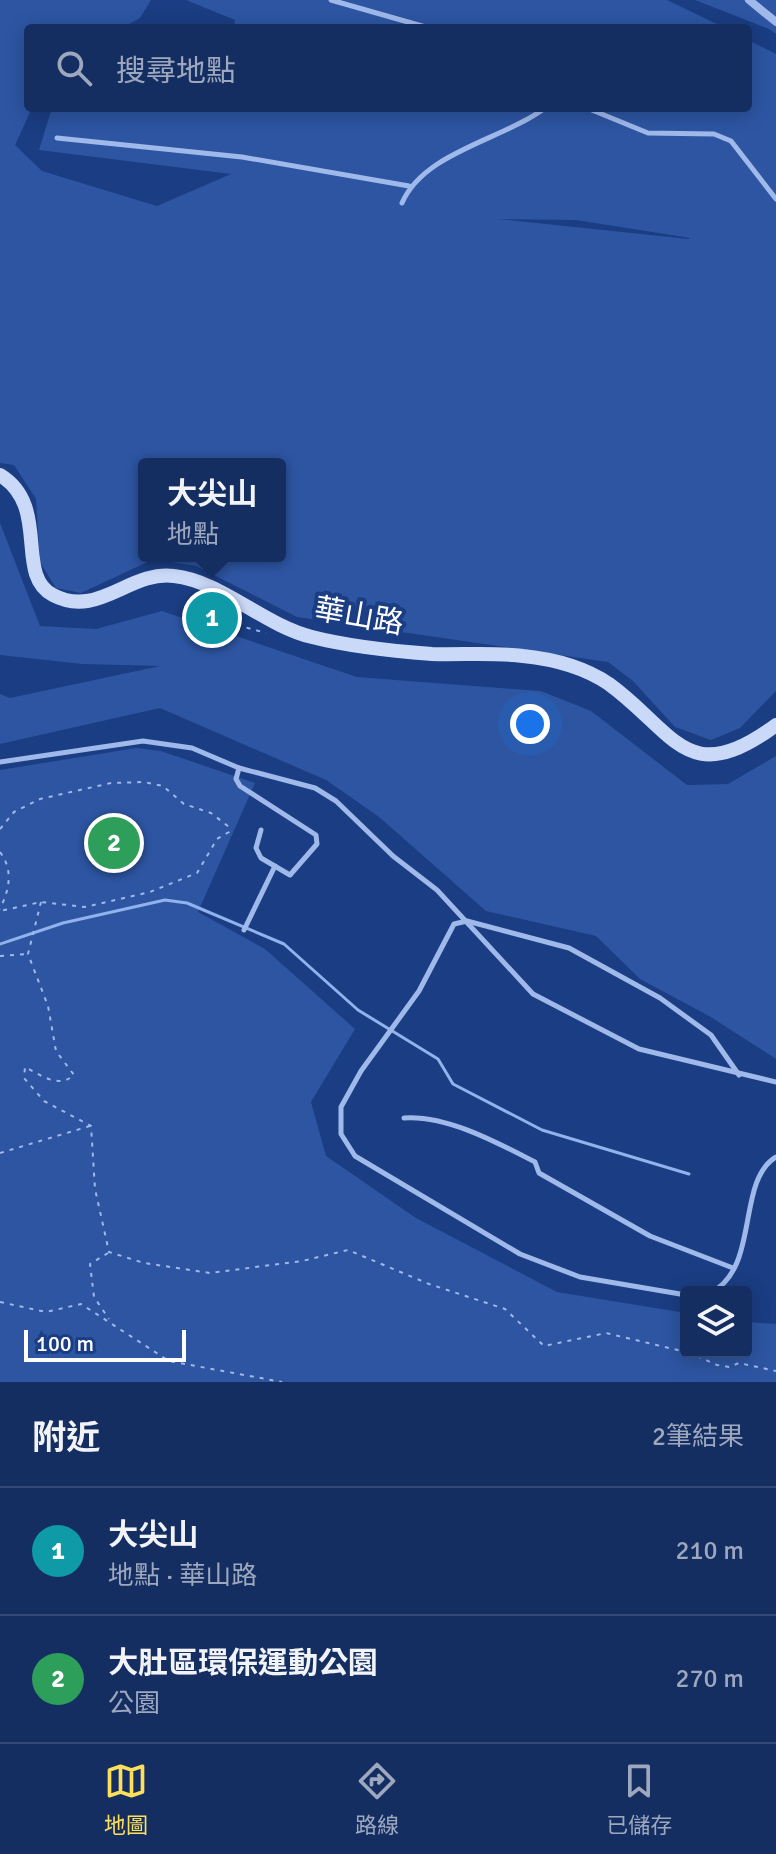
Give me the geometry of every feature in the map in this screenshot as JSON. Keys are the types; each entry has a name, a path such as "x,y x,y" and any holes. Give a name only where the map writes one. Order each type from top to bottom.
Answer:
{"street":[{"path":"749,0 775,19"},
{"name":"華山路","path":"0,475 15,484 25,499 35,572 42,587 69,602 95,601 147,580 176,576 309,637 372,649 523,656 570,665 606,682 662,735 681,748 699,754 736,750 776,725"}],"lane":[{"path":"331,0 415,24"},
{"path":"402,203 409,186 425,170 539,112"},
{"path":"597,112 648,133 714,134 731,141 776,199"},
{"path":"57,138 242,157 409,186"},
{"path":"0,762 143,741 192,748 239,768 303,784 336,801 467,921 533,994 639,1049 776,1082"},
{"path":"239,768 236,779 240,786 316,835 317,844 290,875 261,858 256,848 261,830"},
{"path":"244,930 275,866"},
{"path":"680,1294 580,1277 520,1254 366,1164 343,1139 339,1117 345,1098 419,991 454,924 467,921 569,948 660,998 711,1035 739,1075"},
{"path":"404,1118 421,1117 514,1151 535,1162 539,1173 629,1226 733,1268"},
{"path":"717,1286 740,1255 760,1171 776,1157"}],"path":[{"path":"208,617 268,633"},
{"path":"0,829 14,812 40,799 111,783 144,782 163,786 184,804 211,813 229,827 229,832 216,841 197,873 171,884 85,907 41,902 0,911"},
{"path":"0,852 9,869 10,881 0,911"},
{"path":"41,902 28,954 48,1006 56,1051 74,1075 67,1081 55,1082 25,1067 24,1078 44,1101 91,1126"},
{"path":"0,956 28,954"},
{"path":"0,1153 91,1126"},
{"path":"91,1126 95,1189 109,1252"},
{"path":"110,1321 94,1297 90,1264 109,1252 144,1263 210,1273 302,1261 348,1250 429,1284 505,1309 544,1346 606,1333 680,1350"},
{"path":"0,1302 46,1312 81,1304 169,1361 282,1382"},
{"path":"701,1358 717,1365 729,1367 739,1363 775,1372"}],"shaded area":[{"path":"0,0 151,0 140,18 129,24 24,24 24,112 30,112 15,145 42,171 157,206 231,174 39,150 51,112 752,112 752,42 776,54 776,691 740,728 711,740 675,727 633,681 608,662 297,617 196,566 172,562 286,562 286,458 138,458 138,562 148,562 81,593 56,588 40,562 36,499 14,465 0,463","holes":["498,219 576,220 690,238"]},
{"path":"186,0 667,0 717,24 234,24 235,20"},
{"path":"695,0 776,0 776,34 769,29"},
{"path":"0,523 40,626 96,629 162,611 357,677 541,691 591,711 687,785 728,784 776,756 776,1059 709,1016 640,979 596,936 486,911 379,817 326,780 160,708 0,744 0,694 10,698 160,666 82,664 0,655"},
{"path":"136,748 161,751 255,783 198,912 265,949 355,1029 311,1102 326,1156 416,1218 557,1292 680,1312 680,1358 752,1358 752,1322 776,1324 776,1382 0,1382 0,946 36,933 0,942 0,770"}],"waterway":[{"path":"0,944 63,923 165,900 187,903 284,944 358,1010 438,1059 453,1084 542,1130 689,1174"}],"place":[{"name":"大尖山","path":"212,618"},
{"name":"大肚區環保運動公園","path":"114,843"}]}
